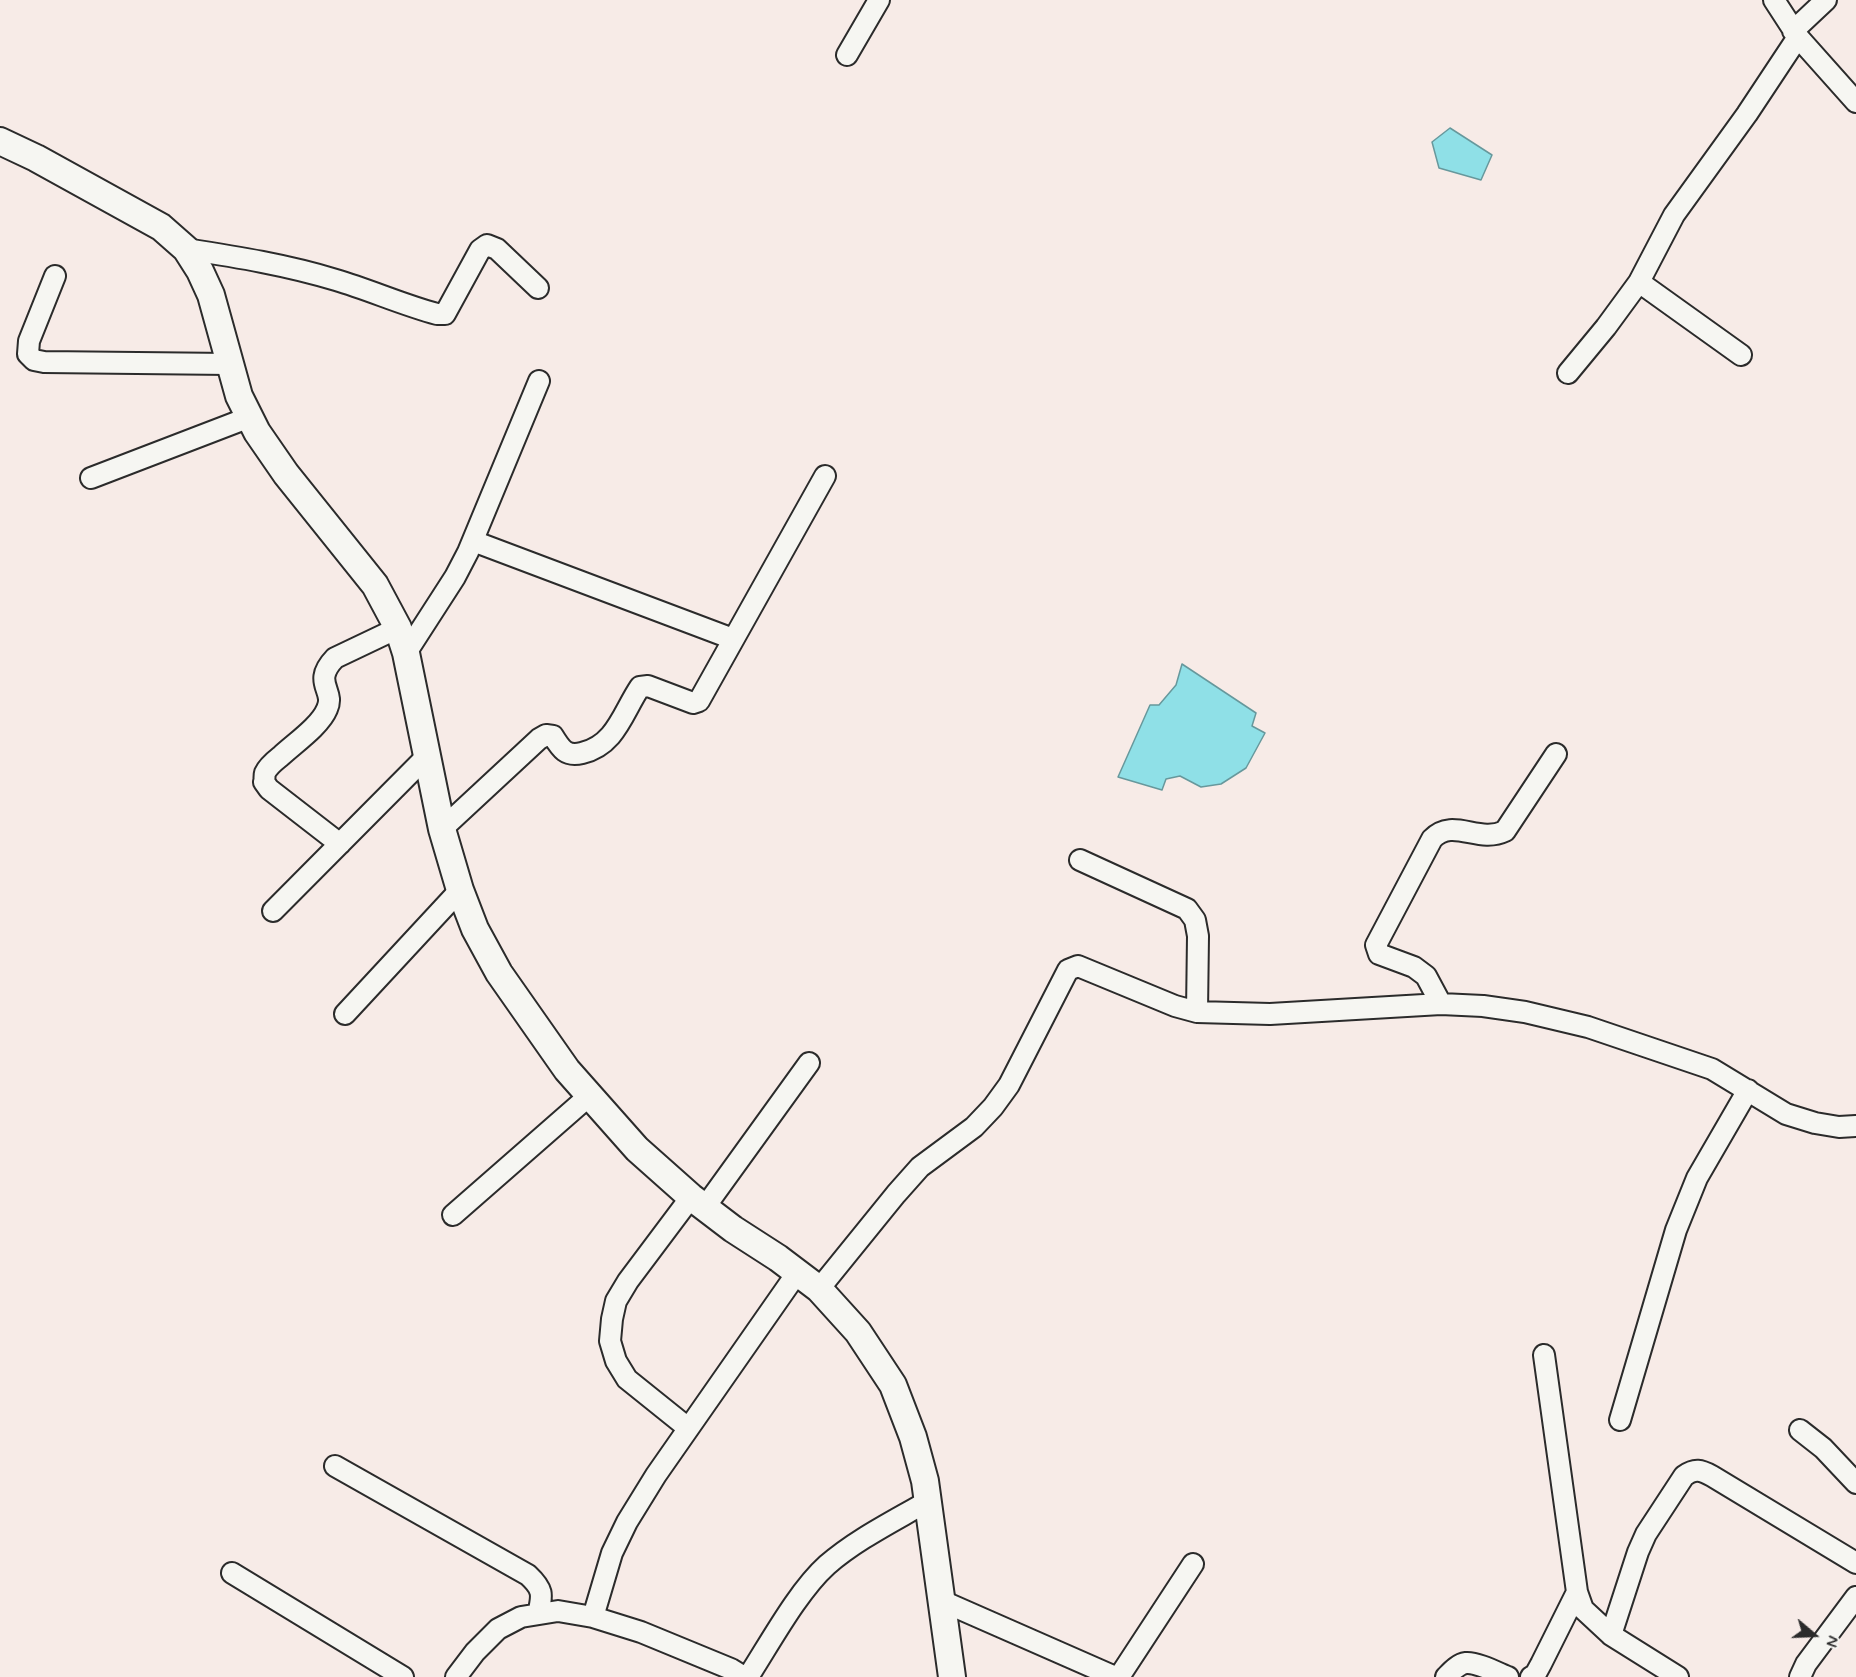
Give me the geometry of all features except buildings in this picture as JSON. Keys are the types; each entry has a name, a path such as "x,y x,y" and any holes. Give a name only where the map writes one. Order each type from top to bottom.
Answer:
{"street":[{"path":"847,55 879,0"},
{"path":"1774,0 1795,34 1856,102"},
{"path":"1568,373 1639,282 1674,215 1747,114 1795,34 1826,0"},
{"path":"0,141 161,226 186,249 201,271 211,295 239,396 257,432 286,474 375,585 398,628 406,653 442,829 460,890 475,929 499,973 567,1070 637,1149 733,1229 778,1258 819,1289 858,1332 893,1386 913,1437 925,1481 952,1677"},
{"path":"186,249 295,268 437,314 445,314 480,250 487,245 497,249 538,288"},
{"path":"55,276 29,341 28,354 34,360 230,364"},
{"path":"1639,282 1742,355"},
{"path":"406,653 454,577 473,541 539,381"},
{"path":"91,478 250,417"},
{"path":"442,829 546,735 553,736 564,752 573,755 585,753 609,739 640,687 648,686 693,703 699,701 825,476"},
{"path":"473,541 733,639"},
{"path":"340,844 269,789 264,782 266,772 310,730 328,708 329,698 324,674 335,658 398,628"},
{"path":"1441,1004 1426,976 1414,967 1379,954 1376,945 1431,838 1438,832 1449,829 1495,836 1505,831 1556,754"},
{"path":"273,910 428,755"},
{"path":"1080,860 1187,909 1195,920 1198,936 1197,1012"},
{"path":"345,1014 460,890"},
{"path":"819,1289 920,1167 974,1127 993,1107 1009,1084 1068,970 1078,966 1175,1006 1197,1012 1270,1014 1441,1004 1483,1006 1525,1012 1588,1027 1712,1069 1786,1114 1815,1124 1839,1127 1856,1126"},
{"path":"688,1428 627,1379 616,1361 610,1341 616,1301 628,1281 698,1202 809,1063"},
{"path":"1620,1420 1686,1203 1697,1178 1748,1090"},
{"path":"453,1215 590,1096"},
{"path":"592,1617 612,1552 627,1522 656,1474 797,1273"},
{"path":"1544,1355 1577,1592 1583,1609 1611,1635 1678,1677"},
{"path":"1800,1430 1823,1448 1856,1482"},
{"path":"335,1466 528,1575 539,1586 542,1598 538,1614"},
{"path":"1611,1635 1646,1534 1684,1476 1693,1470 1701,1470 1712,1476 1856,1563"},
{"path":"456,1677 475,1652 498,1629 521,1617 558,1611 592,1617 641,1632 746,1677 802,1593 825,1567 848,1549 928,1501"},
{"path":"942,1601 1117,1677 1193,1564"},
{"path":"232,1573 403,1677"},
{"path":"1531,1677 1535,1675 1541,1664 1577,1592"},
{"path":"1800,1677 1806,1664 1856,1597"},
{"path":"1446,1677 1466,1663 1508,1677"}],"water":[{"path":"1450,128 1492,155 1481,180 1439,168 1432,142"},
{"path":"1182,664 1256,713 1252,726 1265,733 1246,768 1221,784 1201,787 1180,776 1166,779 1162,790 1118,777 1150,705 1159,705 1176,685"}]}
